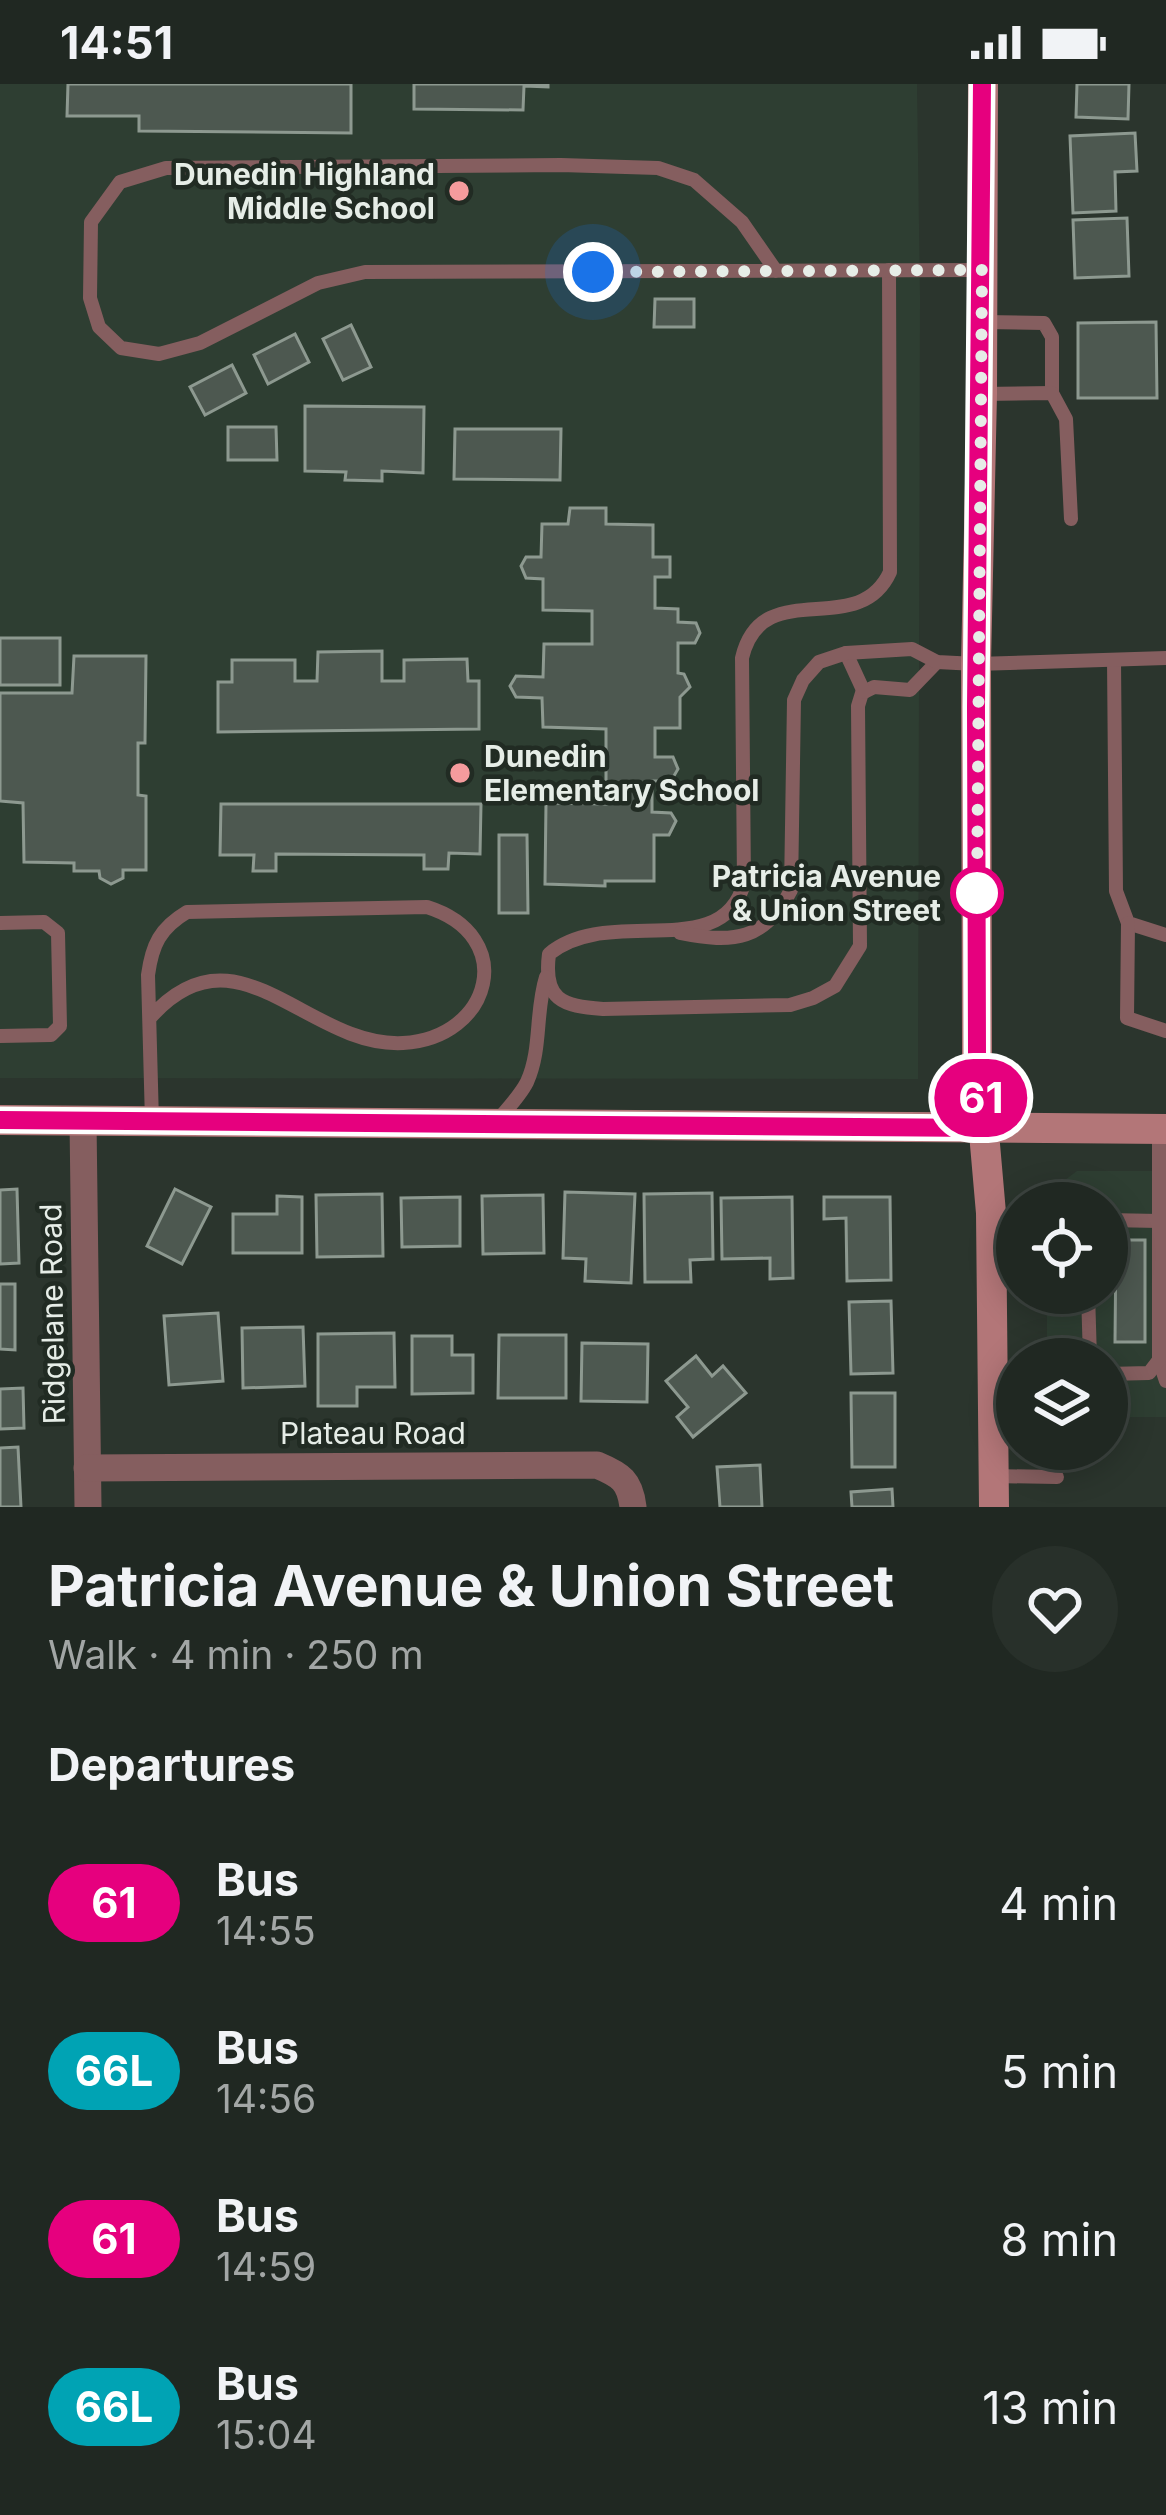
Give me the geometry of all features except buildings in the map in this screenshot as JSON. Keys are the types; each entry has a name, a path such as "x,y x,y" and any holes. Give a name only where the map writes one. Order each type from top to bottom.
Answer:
{"street":[{"path":"982,84 977,1053 1002,1338"},
{"path":"0,1120 1163,1129"},
{"name":"Ridgelane Road","path":"83,1121 88,1507"},
{"name":"Plateau Road","path":"87,1468 597,1465 619,1474 630,1485 633,1507"}],"lane":[{"path":"776,271 742,222 726,208 694,181 658,168 166,168 120,182 92,222 90,298 99,327 121,348 159,354 200,343 318,283 364,272 776,271 982,270"},
{"path":"494,1124 526,1087 536,1057 539,1000 549,954 565,940 601,931 670,931 707,925 739,904 744,883 742,658 748,635 758,624 788,610 854,606 870,598 890,572 890,270"},
{"path":"982,322 1044,323 1052,338 1052,393 1066,419 1071,519"},
{"path":"982,394 1052,393"},
{"path":"670,931 709,939 759,932 779,914 791,890 794,862 794,700 819,662 846,653 912,649 937,662 976,664 1166,658"},
{"path":"546,977 554,995 573,1007 603,1009 790,1004 835,986 860,946 858,706 863,692 846,653"},
{"path":"1114,660 1116,891 1128,923 1127,1018 1166,1031"},
{"path":"863,692 874,687 910,690 937,662"},
{"path":"150,1018 195,983 222,978 370,1040 415,1042 436,1036 469,1015 482,994 484,972 469,932 446,913 427,907 197,909 176,919 153,945 148,975 152,1121"},
{"path":"0,923 44,922 58,933 60,1026 51,1035 0,1036"},
{"path":"1128,923 1166,935"},
{"path":"1163,1129 1159,1360 1166,1381"},
{"path":"1128,1220 1159,1221"},
{"path":"1128,1374 1149,1373 1159,1360"},
{"path":"993,1492 1057,1477"}],"shaded area":[{"name":"Dunedin Elementary School","path":"0,84 917,84 918,1079 0,1078"},
{"path":"1077,1171 1166,1171 1166,1417 1128,1417 1128,1338 1047,1338 1047,1314 1128,1314 1128,1182 1062,1182"}],"bus line":[{"name":"61","path":"0,1120 983,1128 977,1053 976,707 982,84"}],"place":[{"name":"Dunedin Highland Middle School","path":"459,191"},
{"name":"Dunedin Elementary School","path":"460,773"},
{"name":"Patricia Avenue & Union Street","path":"977,893"}],"route":[{"path":"593,272 982,270 977,893"}]}
